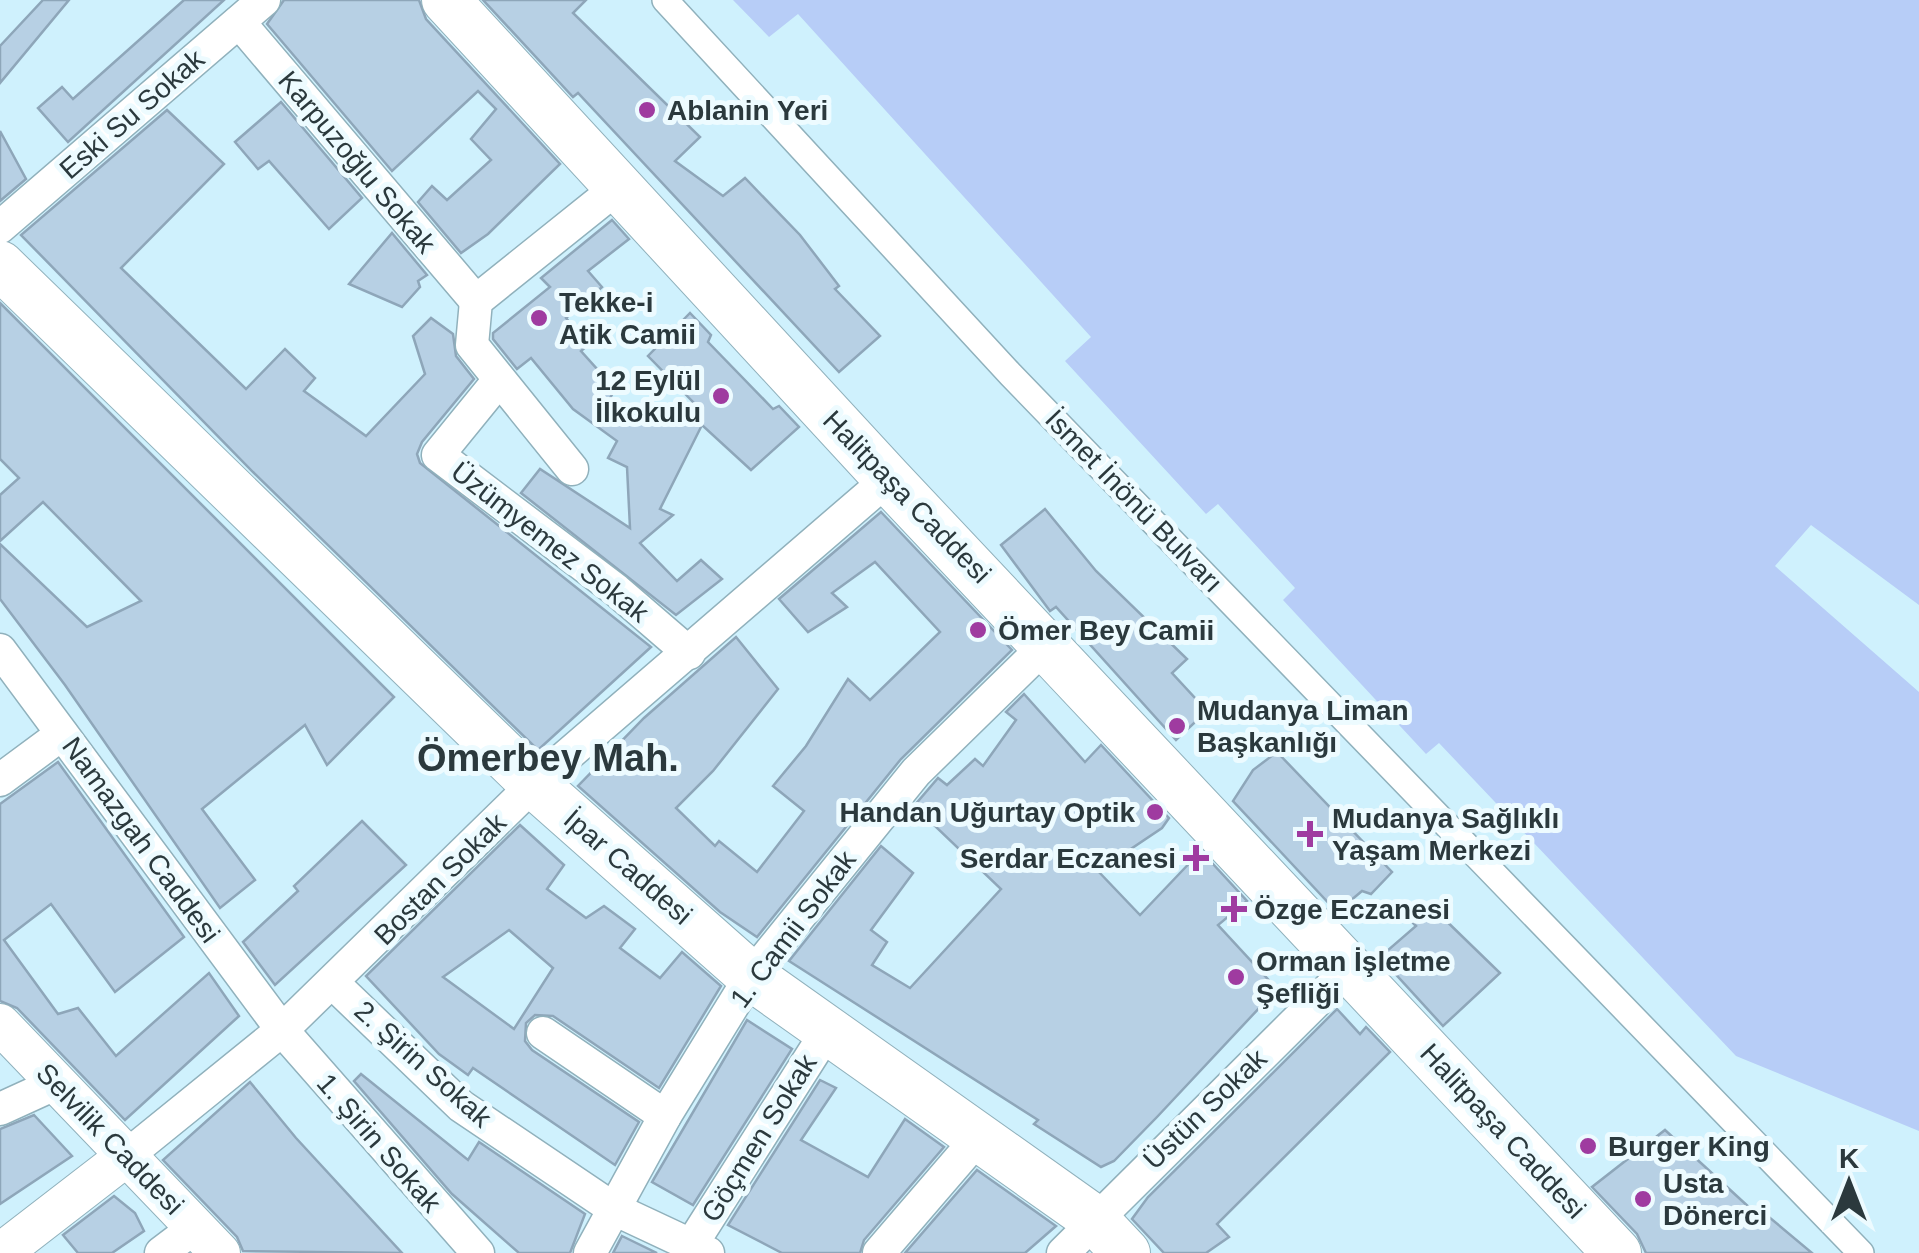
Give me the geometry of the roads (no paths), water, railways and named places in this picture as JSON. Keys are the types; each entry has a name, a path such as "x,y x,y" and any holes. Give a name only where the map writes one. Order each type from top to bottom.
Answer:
{"main road":[{"name":"Halitpaşa Caddesi","path":"446,0 888,479 1618,1253"},
{"name":"İpar Caddesi","path":"0,264 534,784 751,976 977,1139 1078,1236 1126,1253"}],"street":[{"name":"Eski Su Sokak","path":"0,227 264,0"},
{"name":"İsmet İnönü Bulvarı","path":"666,0 1011,375 1861,1253"},
{"name":"Karpuzoğlu Sokak","path":"239,22 476,302"},
{"path":"572,469 472,345 476,302 617,188"},
{"name":"Üzümyemez Sokak","path":"499,380 438,455 616,590 689,653"},
{"name":"Bostan Sokak","path":"124,1158 334,984 534,784 888,479"},
{"name":"1. Camii Sokak","path":"590,1253 665,1116 751,976 916,772 1046,644"},
{"name":"Namazgah Caddesi","path":"0,650 282,1030"},
{"path":"0,780 62,734"},
{"name":"Üstün Sokak","path":"1078,1236 1350,968"},
{"name":"2. Şirin Sokak","path":"334,984 461,1106 614,1208 700,1248"},
{"name":"Selvilik Caddesi","path":"0,1024 124,1158 207,1240"},
{"name":"1. Şirin Sokak","path":"282,1030 478,1253"},
{"name":"Göçmen Sokak","path":"700,1248 826,1033"},
{"path":"542,1034 665,1116"},
{"path":"0,1109 57,1083"},
{"path":"879,1253 977,1139"},
{"path":"1,1253 124,1158"},
{"path":"160,1253 207,1240"}],"water":[{"path":"733,0 1919,0 1919,605 1811,525 1775,566 1919,692 1919,1131 1736,1056 1439,743 1426,754 1283,600 1295,588 1218,504 1206,514 1065,361 1091,337 798,14 769,37"}],"place":[{"name":"Ablanin Yeri","path":"647,110"},
{"name":"Tekke-i Atik Camii","path":"539,318"},
{"name":"12 Eylül İlkokulu","path":"721,396"},
{"name":"Ömer Bey Camii","path":"978,630"},
{"name":"Mudanya Liman Başkanlığı","path":"1177,726"},
{"name":"Handan Uğurtay Optik","path":"1155,812"},
{"name":"Mudanya Sağlıklı Yaşam Merkezi","path":"1310,834"},
{"name":"Serdar Eczanesi","path":"1196,858"},
{"name":"Özge Eczanesi","path":"1234,909"},
{"name":"Orman İşletme Şefliği","path":"1236,977"},
{"name":"Burger King","path":"1588,1146"},
{"name":"Usta Dönerci","path":"1643,1199"}],"district":[{"name":"Ömerbey Mah.","path":"548,758"}]}
